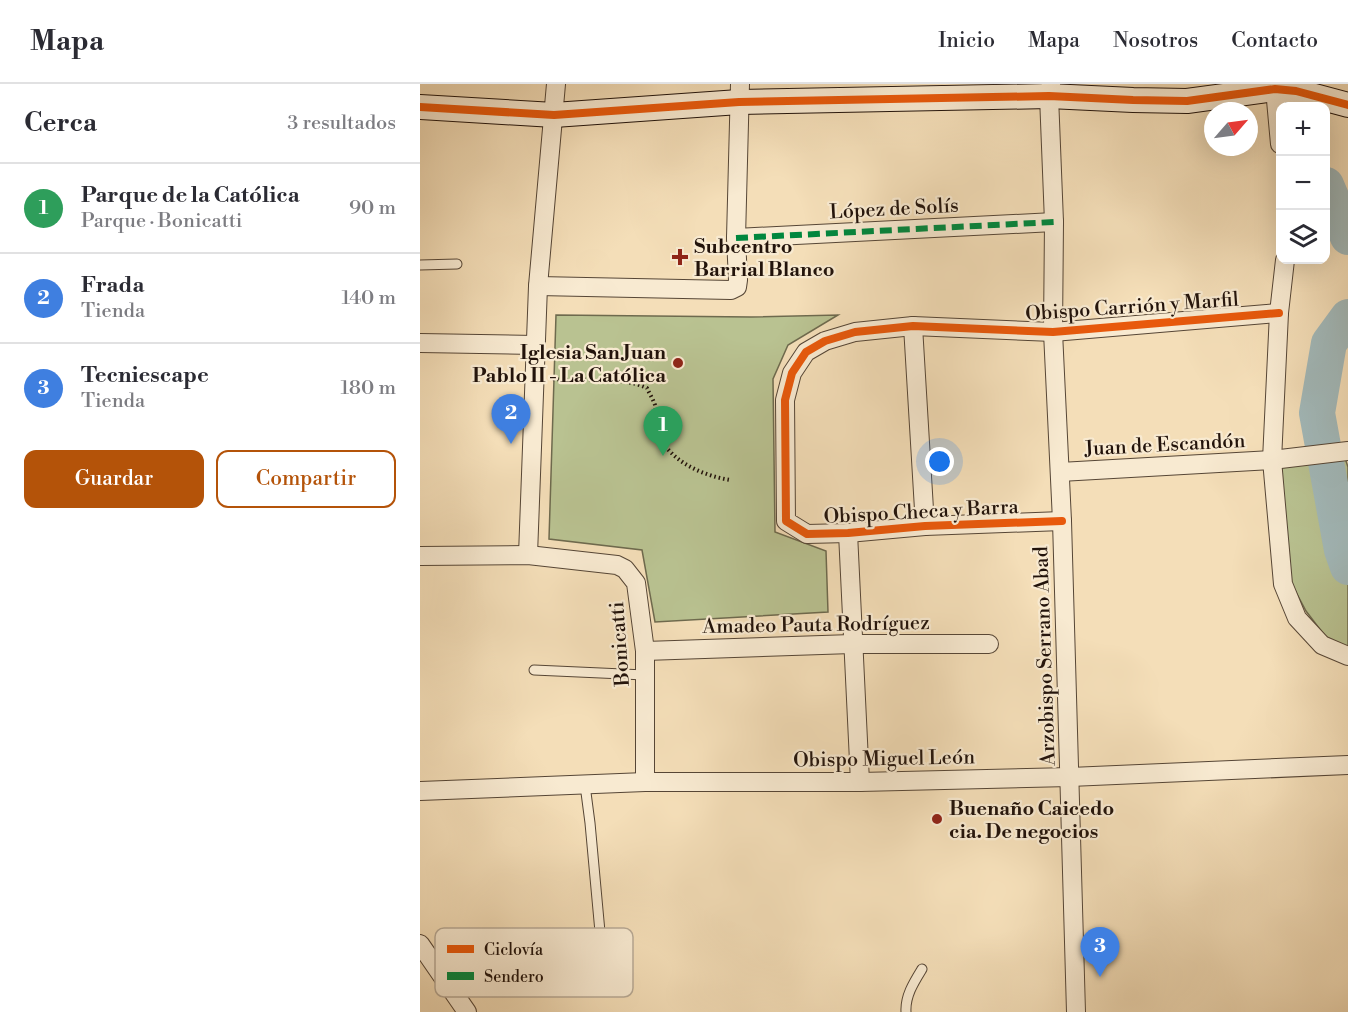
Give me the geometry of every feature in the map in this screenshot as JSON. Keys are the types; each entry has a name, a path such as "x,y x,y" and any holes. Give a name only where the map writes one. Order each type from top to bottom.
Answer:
{"street":[{"path":"528,555 538,286 555,84"},
{"path":"420,107 554,116 739,93 1050,90 1133,100 1191,92 1286,90 1347,105"},
{"name":"Arzobispo Serrano Abad","path":"1050,90 1054,222 1053,332 1062,521 1076,1012"},
{"path":"1285,102 1286,90"},
{"path":"538,286 731,290 736,286 738,280 736,238 739,93"},
{"name":"López de Solís","path":"736,238 1054,222"},
{"path":"1285,264 1279,313 1272,460 1283,584 1297,618 1322,645 1348,656"},
{"name":"Obispo Carrión y Marfil","path":"786,521 785,400 792,373 806,352 825,341 855,332 913,326 1053,332 1279,313"},
{"path":"913,326 925,526"},
{"path":"420,343 535,345"},
{"name":"Juan de Escandón","path":"1060,472 1272,460 1345,452"},
{"name":"Obispo Checa y Barra","path":"786,521 807,534 925,526 1062,521"},
{"path":"848,533 860,782"},
{"name":"Bonicatti","path":"420,556 528,555 617,565 625,568 636,583 645,651 645,782"},
{"name":"Amadeo Pauta Rodríguez","path":"645,651 852,644 989,644"},
{"name":"Obispo Miguel León","path":"420,791 645,782 860,782 1070,777 1348,765"},
{"path":"420,944 435,966"},
{"path":"457,997 467,1012"}],"lane":[{"path":"420,265 457,264"},
{"path":"534,670 645,675"},
{"path":"585,785 600,928"},
{"path":"906,1012 905,1003 922,969"}],"path":[{"path":"534,377 635,382 647,388 655,406 655,426 662,441 685,465 712,477 730,480"}],"green space":[{"path":"556,315 751,317 838,315 788,345 773,379 775,532 826,551 828,612 655,622 642,550 549,539"},
{"path":"1344,455 1348,467 1348,649 1325,636 1306,611 1289,579 1281,462"}],"waterway":[{"path":"1330,194 1348,237"},
{"path":"1348,317 1329,343 1317,413 1342,550 1348,567"}],"marked path":[{"path":"736,238 1054,222"}],"cycle path":[{"path":"420,107 554,115 739,102 1049,96 1187,101 1275,89 1296,91 1348,105"},
{"path":"1062,521 925,526 807,534 786,521 785,400 792,373 806,352 825,341 855,332 913,326 1053,332 1279,313"}],"place":[{"name":"Subcentro Barrial Blanco","path":"680,257"},
{"name":"Iglesia San Juan Pablo II - La Católica","path":"678,363"},
{"name":"Frada","path":"511,444"},
{"name":"Parque de la Católica","path":"663,456"},
{"name":"Buenaño Caicedo cia. De negocios","path":"937,819"},
{"name":"Tecniescape","path":"1100,977"}]}
